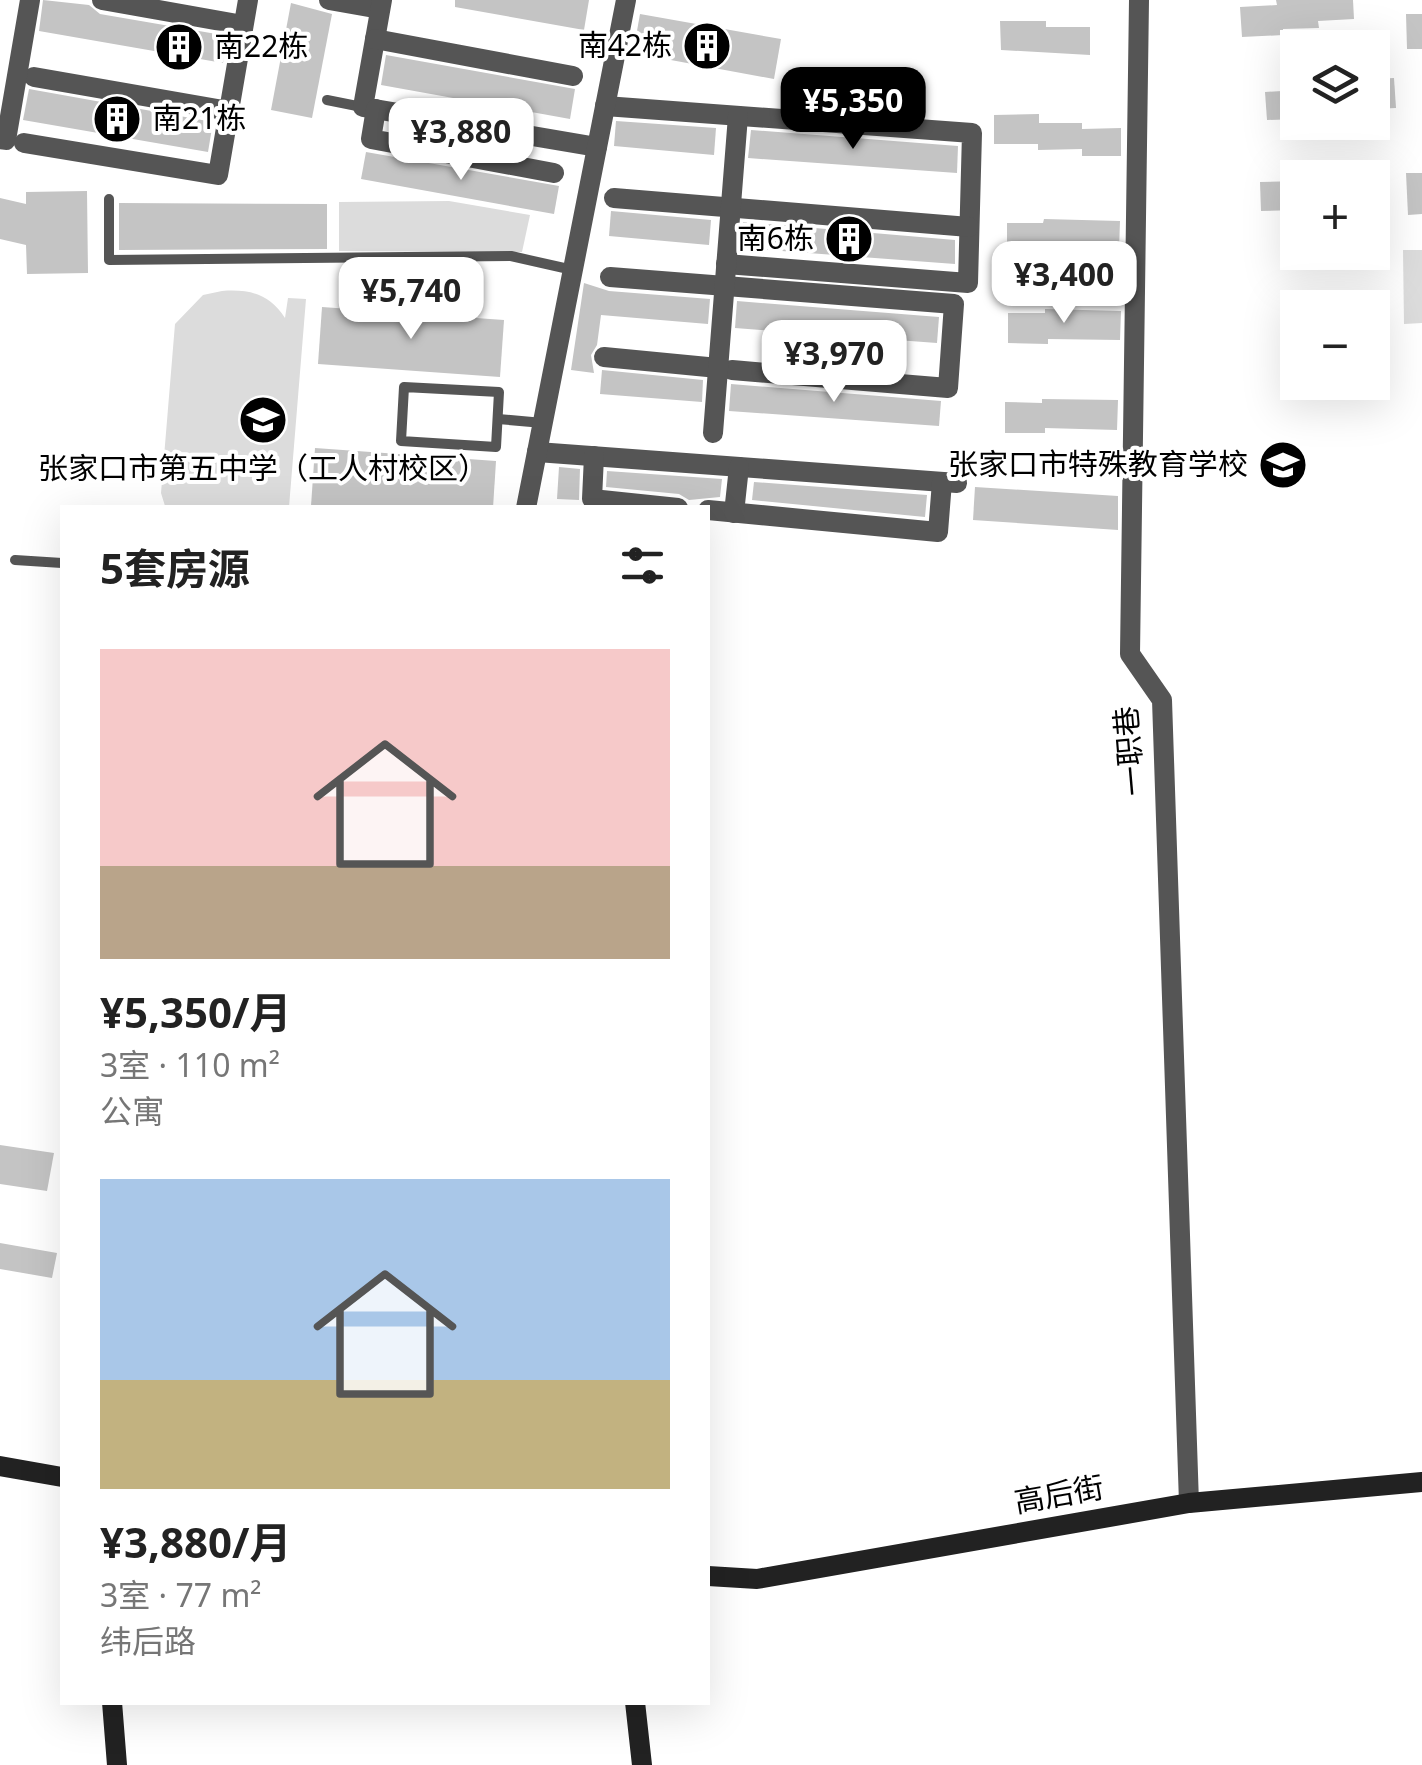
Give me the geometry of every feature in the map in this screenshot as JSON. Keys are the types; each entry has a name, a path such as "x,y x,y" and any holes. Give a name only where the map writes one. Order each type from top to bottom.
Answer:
{"street":[{"path":"0,139 6,140 30,0"},
{"path":"102,0 244,25"},
{"path":"24,143 218,174 248,0"},
{"path":"329,0 381,5 370,108 372,140 554,173"},
{"path":"527,505 626,0"},
{"name":"一职巷","path":"1139,0 1130,654 1162,700 1189,1502"},
{"path":"375,39 573,76"},
{"path":"17,78 228,111"},
{"path":"605,106 972,133 968,284 726,264"},
{"path":"370,108 597,147"},
{"path":"714,433 725,369 724,287 738,116"},
{"path":"470,157 474,126"},
{"path":"614,198 969,227"},
{"path":"604,357 948,388 954,304 610,277"},
{"path":"537,452 949,482 938,532 710,510"},
{"path":"594,456 592,499 649,505"},
{"path":"734,513 739,467"},
{"path":"0,1466 60,1477"},
{"name":"高后街","path":"710,1576 757,1579 1189,1502 1422,1482"},
{"path":"112,1705 117,1765"},
{"path":"635,1705 642,1765"}],"lane":[{"path":"327,100 370,108"},
{"path":"110,199 109,260 511,256 573,270"},
{"path":"404,387 499,392 498,419 496,446 402,442 404,387"},
{"path":"498,419 543,422"},
{"path":"15,560 60,563"}],"shaded area":[{"path":"449,201 530,215 522,252 339,251 339,202"},
{"path":"1403,250 1422,250 1422,323 1404,324"},
{"path":"241,291 258,295 285,318 288,298 306,299 289,505 165,505 161,493 175,324 203,295"}],"building":[{"name":"南22栋","path":"43,0 89,5 100,14 228,36 223,63 39,31"},
{"path":"455,0 589,0 584,30 455,7"},
{"path":"1276,0 1353,0 1354,19 1318,21 1319,28 1283,29 1280,35 1242,37 1240,7 1277,5"},
{"path":"291,3 332,14 312,118 271,110"},
{"name":"南42栋","path":"640,14 781,39 774,79 633,53"},
{"path":"1406,14 1422,14 1422,49 1407,49"},
{"path":"1000,21 1046,21 1046,27 1090,27 1090,55 1001,50"},
{"path":"386,55 575,89 570,119 381,85"},
{"path":"1390,78 1394,78 1396,108 1390,108"},
{"name":"南21栋","path":"29,89 213,122 208,152 23,120"},
{"path":"1280,91 1280,120 1267,120 1265,92"},
{"path":"1039,114 1039,123 1082,123 1082,129 1121,128 1121,156 1082,156 1082,149 1038,150 1038,144 994,144 994,115"},
{"path":"616,121 716,128 714,155 614,146"},
{"path":"751,130 958,146 957,173 748,158"},
{"path":"366,152 559,186 554,214 361,179"},
{"path":"1406,173 1422,173 1422,214 1408,215"},
{"path":"1280,181 1280,210 1261,211 1260,182"},
{"path":"87,191 88,273 27,274 26,245 0,239 0,198 26,204 26,192"},
{"path":"119,203 327,204 327,249 119,250"},
{"path":"611,211 711,220 709,245 609,236"},
{"path":"1044,219 1120,221 1119,250 1007,253 1007,223 1043,223"},
{"name":"南6栋","path":"743,222 955,240 955,264 741,248"},
{"path":"584,283 609,291 710,299 708,324 601,315 597,345 591,355 594,373 571,370"},
{"path":"737,301 939,317 937,343 735,328"},
{"path":"322,307 504,320 500,377 318,364"},
{"path":"1045,309 1121,311 1120,340 1008,343 1008,313 1045,313"},
{"path":"602,370 703,380 702,402 600,394"},
{"path":"731,384 941,401 939,426 729,411"},
{"path":"1042,399 1118,400 1117,430 1045,428 1045,433 1005,433 1005,402 1042,403"},
{"path":"315,448 496,461 493,505 311,505"},
{"path":"559,467 580,469 579,500 557,499"},
{"path":"607,471 722,479 720,497 689,500 679,494 606,487"},
{"path":"754,482 927,495 925,517 752,500"},
{"path":"975,487 1118,496 1118,530 973,520"},
{"path":"0,1145 54,1153 47,1191 0,1184"},
{"path":"0,1243 57,1253 52,1278 0,1269"}],"place":[{"name":"南42栋","path":"707,46"},
{"name":"南22栋","path":"179,47"},
{"name":"南21栋","path":"117,119"},
{"name":"南6栋","path":"849,239"},
{"name":"张家口市第五中学（工人村校区）","path":"263,420"},
{"name":"张家口市特殊教育学校","path":"1283,465"}]}
